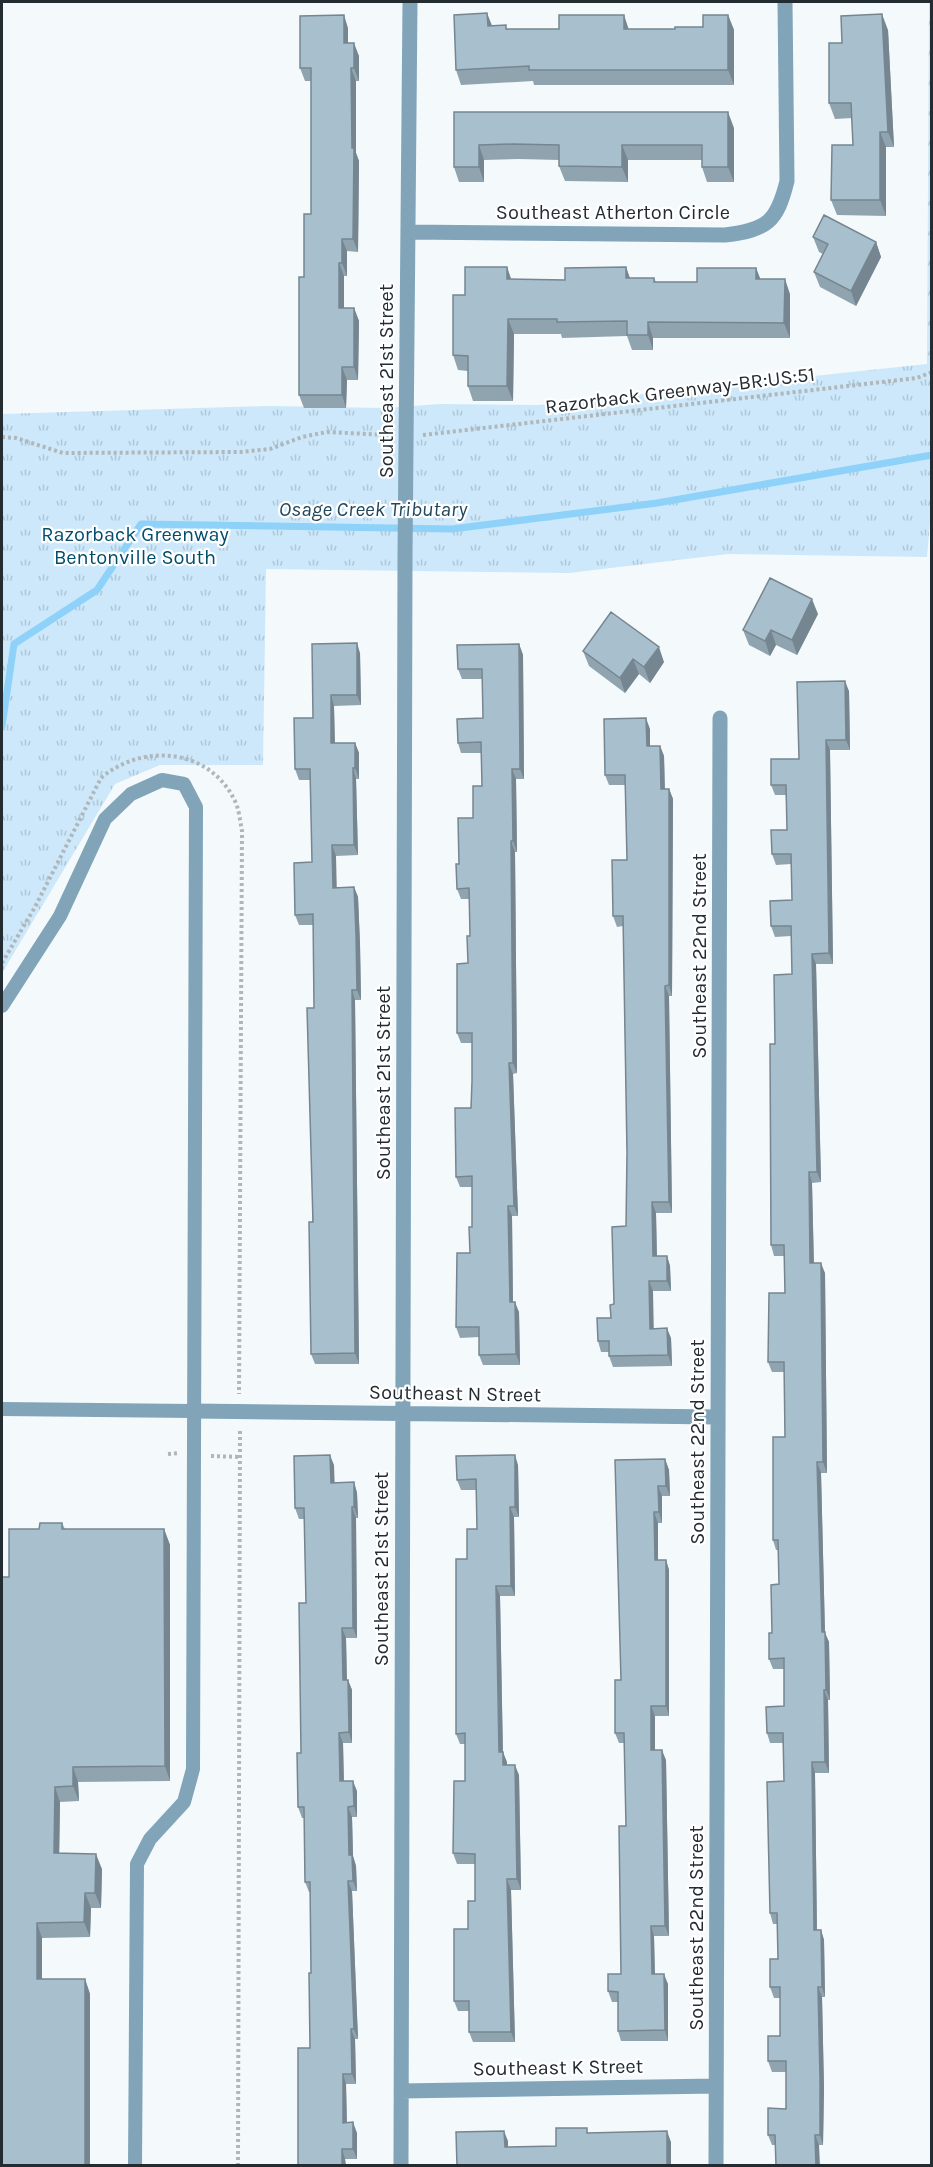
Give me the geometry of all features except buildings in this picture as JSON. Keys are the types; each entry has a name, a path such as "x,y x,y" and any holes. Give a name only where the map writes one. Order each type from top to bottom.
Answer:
{"street":[{"name":"Southeast 21st Street","path":"401,2166 405,557 410,2"},
{"name":"Southeast Atherton Circle","path":"408,232 725,235 749,232 768,224 781,205 787,181 785,2"},
{"name":"Southeast 22nd Street","path":"716,2166 720,718"},
{"name":"Southeast N Street","path":"192,1412 718,1417"},
{"name":"Southeast K Street","path":"401,2091 716,2086"}],"lane":[{"path":"2,1006 60,916 105,819 131,794 162,780 184,784 196,807 192,1412 193,1769 184,1802 150,1839 136,1864 135,2166"},
{"path":"2,1409 192,1412"}],"path":[{"name":"Razorback Greenway-BR:US:51","path":"432,435 917,378 932,372"},
{"path":"2,437 16,438 63,453 240,452 270,449 303,437 327,432 390,435"},
{"path":"238,2166 240,1429"},
{"path":"168,1454 179,1453"},
{"path":"209,1455 240,1457"}],"green space":[{"name":"Razorback Greenway Bentonville South","path":"929,2 931,2 932,501 927,557 728,554 569,573 266,569 263,765 160,765 115,784 2,973 2,414 267,406 386,408 440,404 539,405 927,364"}],"waterway":[{"name":"Osage Creek Tributary","path":"2,726 14,644 97,590 141,524 452,529 657,503 932,455"}]}
